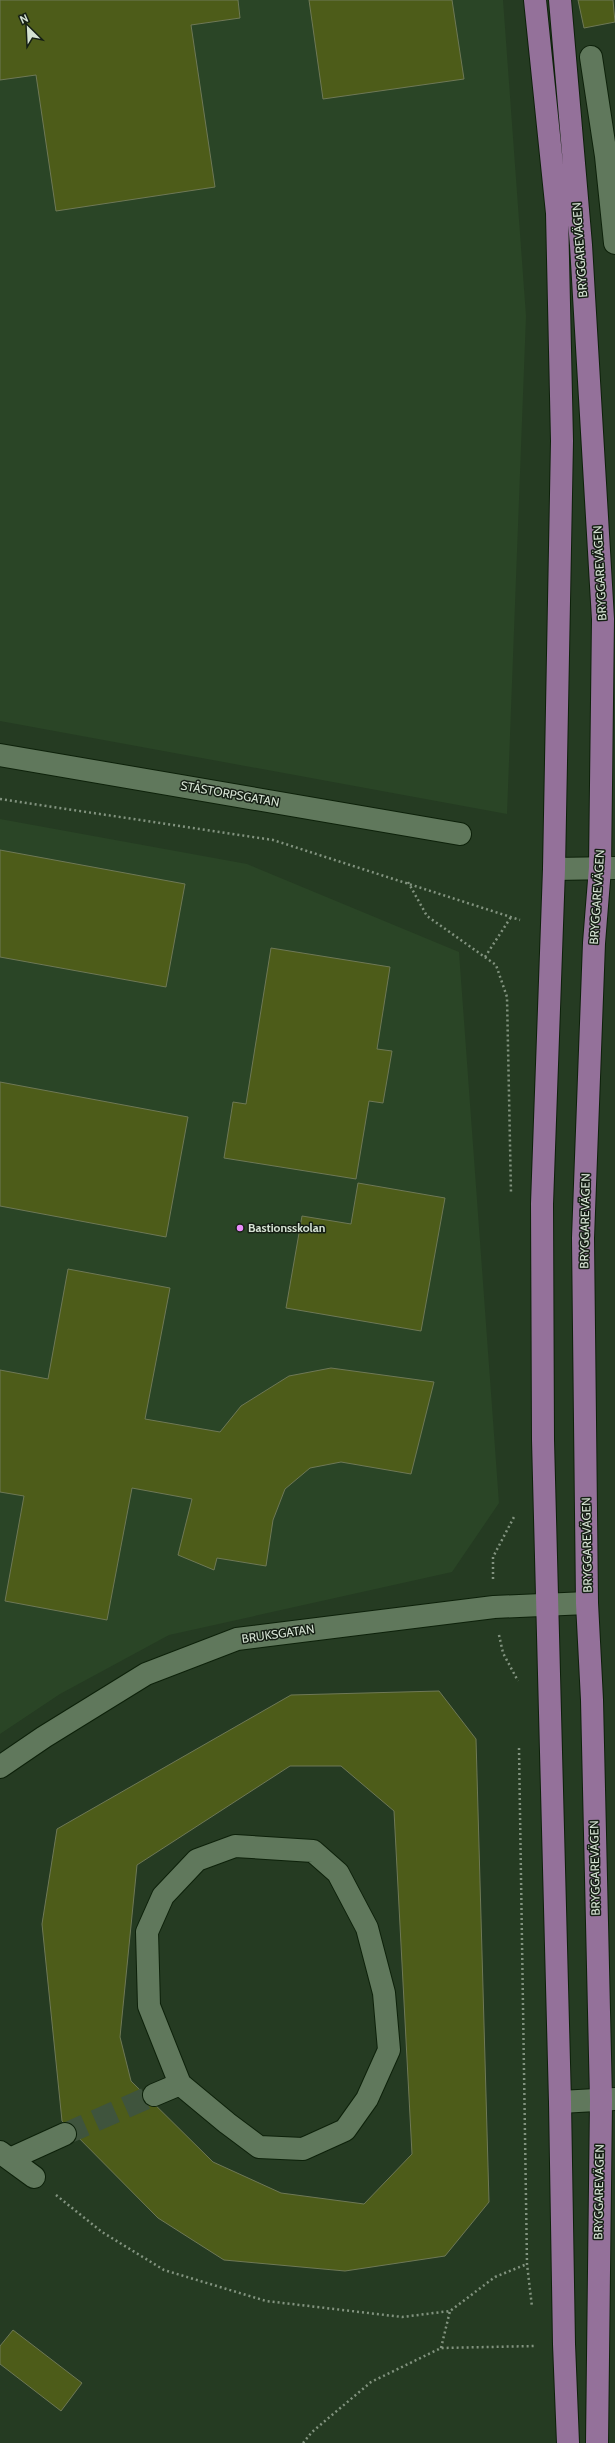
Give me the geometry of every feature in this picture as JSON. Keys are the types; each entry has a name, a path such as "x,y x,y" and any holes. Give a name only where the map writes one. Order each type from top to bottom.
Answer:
{"main road":[{"name":"BRYGGAREVÄGEN","path":"535,0 557,213 561,417 554,869 542,1204 546,1605 560,2102 564,2344 568,2443"},
{"name":"BRYGGAREVÄGEN","path":"560,0 581,245 604,619 608,868 594,943 584,1238 587,1603 608,2100 597,2443"}],"street":[{"path":"591,57 606,156 615,243"},
{"name":"STÅSTORPSGATAN","path":"0,755 460,834"},
{"path":"554,869 608,868"},
{"name":"BRUKSGATAN","path":"0,1767 44,1737 146,1674 238,1639 494,1607 587,1603"},
{"path":"235,1846 313,1852 338,1873 367,1928 384,1993 389,2050 367,2099 345,2130 317,2143 303,2149 259,2147 180,2084 149,2006 147,1932 163,1896 196,1860 235,1846"},
{"path":"154,2096 180,2084"},
{"path":"560,2102 608,2100"},
{"path":"5,2155 66,2134"},
{"path":"5,2155 34,2177"}],"path":[{"path":"0,799 273,840 408,882 520,920"},
{"path":"408,882 427,916 496,965 507,997 511,1195"},
{"path":"485,957 510,917"},
{"path":"517,1511 493,1557 494,1607 503,1654 518,1679 518,1686"},
{"path":"519,1744 526,2162"},
{"path":"34,2177 102,2232 164,2270 266,2301 402,2317 450,2311 495,2277 527,2264"},
{"path":"441,2348 450,2311"},
{"path":"303,2443 312,2432 371,2382 441,2348 537,2346"}],"shaded area":[{"path":"0,0 503,0 526,316 507,814 0,721"},
{"name":"Bastionsskolan","path":"0,819 247,864 459,952 499,1503 452,1572 169,1635 60,1694 0,1734"}],"building":[{"path":"0,0 238,0 240,18 191,25 215,187 56,211 36,75 0,80"},
{"path":"309,0 452,0 464,79 323,99"},
{"path":"578,0 613,0 615,22 584,28"},
{"path":"0,850 185,884 166,987 0,957"},
{"path":"271,948 390,967 377,1049 392,1051 383,1103 369,1101 356,1179 224,1158 233,1102 246,1104"},
{"path":"0,1082 188,1117 166,1237 0,1206"},
{"path":"358,1183 445,1198 421,1331 286,1308 302,1216 351,1224"},
{"path":"68,1269 170,1288 145,1419 220,1432 241,1406 289,1376 331,1368 434,1382 411,1474 341,1462 310,1468 285,1489 273,1520 266,1566 217,1558 214,1570 178,1555 192,1499 132,1488 107,1620 5,1601 24,1496 0,1492 0,1370 48,1379"},
{"path":"439,1691 476,1739 489,2202 445,2256 345,2271 224,2260 158,2218 62,2121 42,1924 57,1829 291,1695","holes":["290,1766 341,1766 394,1811 412,2154 364,2204 281,2193 213,2162 131,2081 120,2037 137,1865"]},
{"path":"13,2330 82,2383 61,2411 0,2364 0,2346"}],"tunnel":[{"path":"65,2134 154,2095"}],"place":[{"name":"Bastionsskolan","path":"240,1228"}]}
